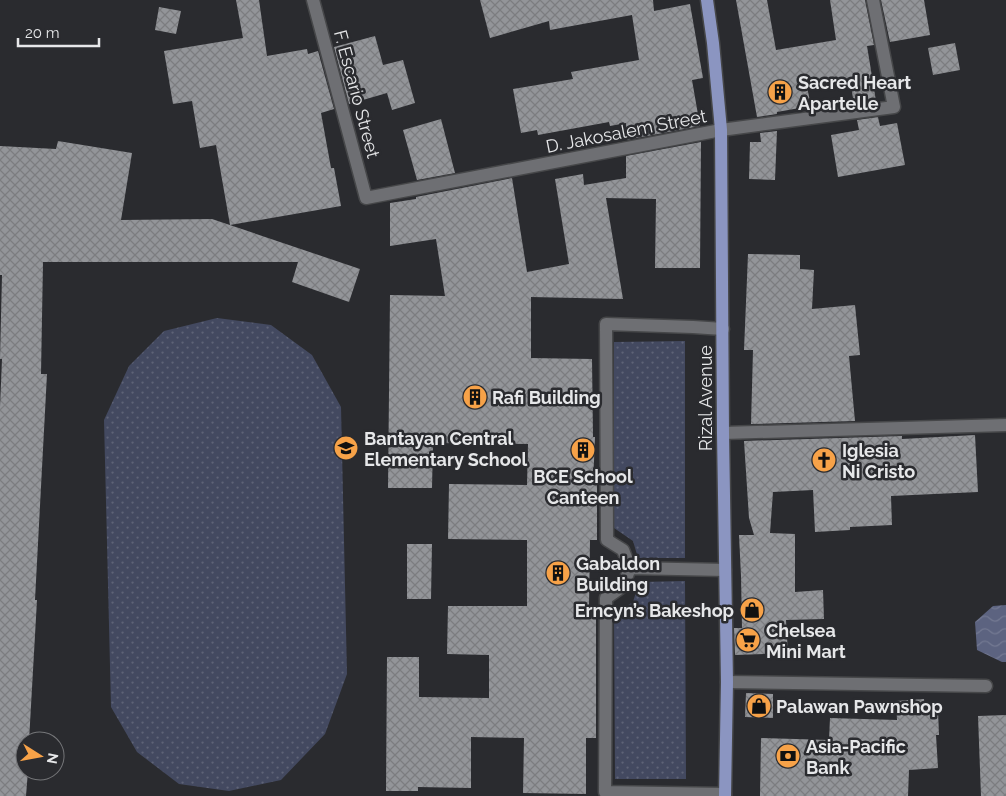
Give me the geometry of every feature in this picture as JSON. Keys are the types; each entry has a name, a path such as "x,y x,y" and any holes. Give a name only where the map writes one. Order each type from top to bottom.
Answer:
{"main road":[{"name":"Rizal Avenue","path":"707,0 721,130 727,682 725,795"}],"street":[{"name":"F. Escario Street","path":"313,0 366,198"},
{"name":"D. Jakosalem Street","path":"366,198 721,130 894,107 873,0"},
{"path":"723,330 606,324 607,540 623,550 630,568 622,586 606,598 605,792 725,795"},
{"path":"723,433 1006,425"},
{"path":"630,568 725,570"},
{"path":"727,682 986,686"}],"shaded area":[{"path":"217,318 271,325 312,355 341,407 347,674 325,734 281,780 229,791 179,784 137,752 111,707 104,420 129,366 164,331"},
{"path":"685,341 685,558 638,558 633,541 614,528 614,342"},
{"path":"685,581 686,779 615,779 614,614 633,602 639,582"}],"water":[{"path":"1006,605 1006,662 1002,662 977,650 975,622 993,606"}],"building":[{"path":"236,0 259,0 267,56 307,49 308,54 318,51 334,109 321,113 331,168 334,168 341,206 230,225 216,145 200,148 192,101 173,104 164,51 243,38"},
{"path":"480,0 653,0 654,11 690,4 703,78 692,80 700,126 626,140 626,123 610,126 609,122 538,135 537,130 521,133 513,89 573,79 571,72 639,60 632,15 550,30 549,21 490,38"},
{"path":"736,0 767,0 776,50 836,40 830,0 865,0 874,45 867,46 876,101 854,104 850,80 807,87 811,106 757,117"},
{"path":"881,0 924,0 930,35 890,42"},
{"path":"159,7 181,11 176,34 155,30"},
{"path":"375,36 383,65 403,60 415,103 392,110 387,93 349,104 334,47"},
{"path":"955,43 960,70 933,75 928,48"},
{"path":"878,117 880,126 897,123 905,165 838,177 831,135 859,130 857,120"},
{"path":"441,119 455,173 417,180 403,130"},
{"path":"777,131 775,180 749,179 750,142 761,142 760,133"},
{"path":"58,141 132,153 121,220 212,219 360,269 349,302 292,282 298,262 43,262 41,374 47,374 30,731 15,731 15,781 27,781 26,796 0,796 0,407 2,359 0,359 2,275 0,275 0,146 56,149"},
{"path":"701,142 700,268 655,268 656,199 606,198 623,299 531,297 531,358 592,359 593,437 595,437 593,485 597,485 597,540 590,540 589,607 596,607 596,738 586,738 586,794 523,793 524,738 471,737 471,788 418,787 418,791 386,791 387,657 419,657 419,697 489,698 489,655 447,654 448,606 527,606 527,540 448,539 449,484 527,485 528,444 433,443 432,488 388,488 390,295 445,296 436,239 390,246 390,203 512,178 527,272 569,264 555,179 583,174 584,185 626,178 626,156"},
{"path":"748,254 800,255 800,269 814,270 812,309 855,305 860,355 849,356 855,421 751,424 753,350 744,350"},
{"path":"975,435 978,492 891,496 892,525 850,527 850,530 815,532 813,490 773,492 770,533 795,534 795,592 823,590 824,619 786,620 788,653 735,655 734,628 742,628 739,535 754,535 749,518 744,441 902,436 902,439"},
{"path":"407,544 432,544 431,599 407,599"},
{"name":"Palawan Pawnshop","path":"746,693 773,694 773,718 745,717"},
{"path":"924,699 925,712 938,710 939,735 936,735 938,768 909,770 908,796 760,796 761,738 829,740 830,718 897,720 896,701"},
{"path":"1006,715 1006,796 981,796 978,716"}],"place":[{"name":"Sacred Heart Apartelle","path":"780,92"},
{"name":"Rafi Building","path":"475,397"},
{"name":"Bantayan Central Elementary School","path":"346,448"},
{"name":"BCE School Canteen","path":"583,450"},
{"name":"Iglesia Ni Cristo","path":"824,460"},
{"name":"Gabaldon Building","path":"558,573"},
{"name":"Erncyn’s Bakeshop","path":"752,610"},
{"name":"Chelsea Mini Mart","path":"748,640"},
{"name":"Palawan Pawnshop","path":"759,706"},
{"name":"Asia-Pacific Bank","path":"788,756"}]}
